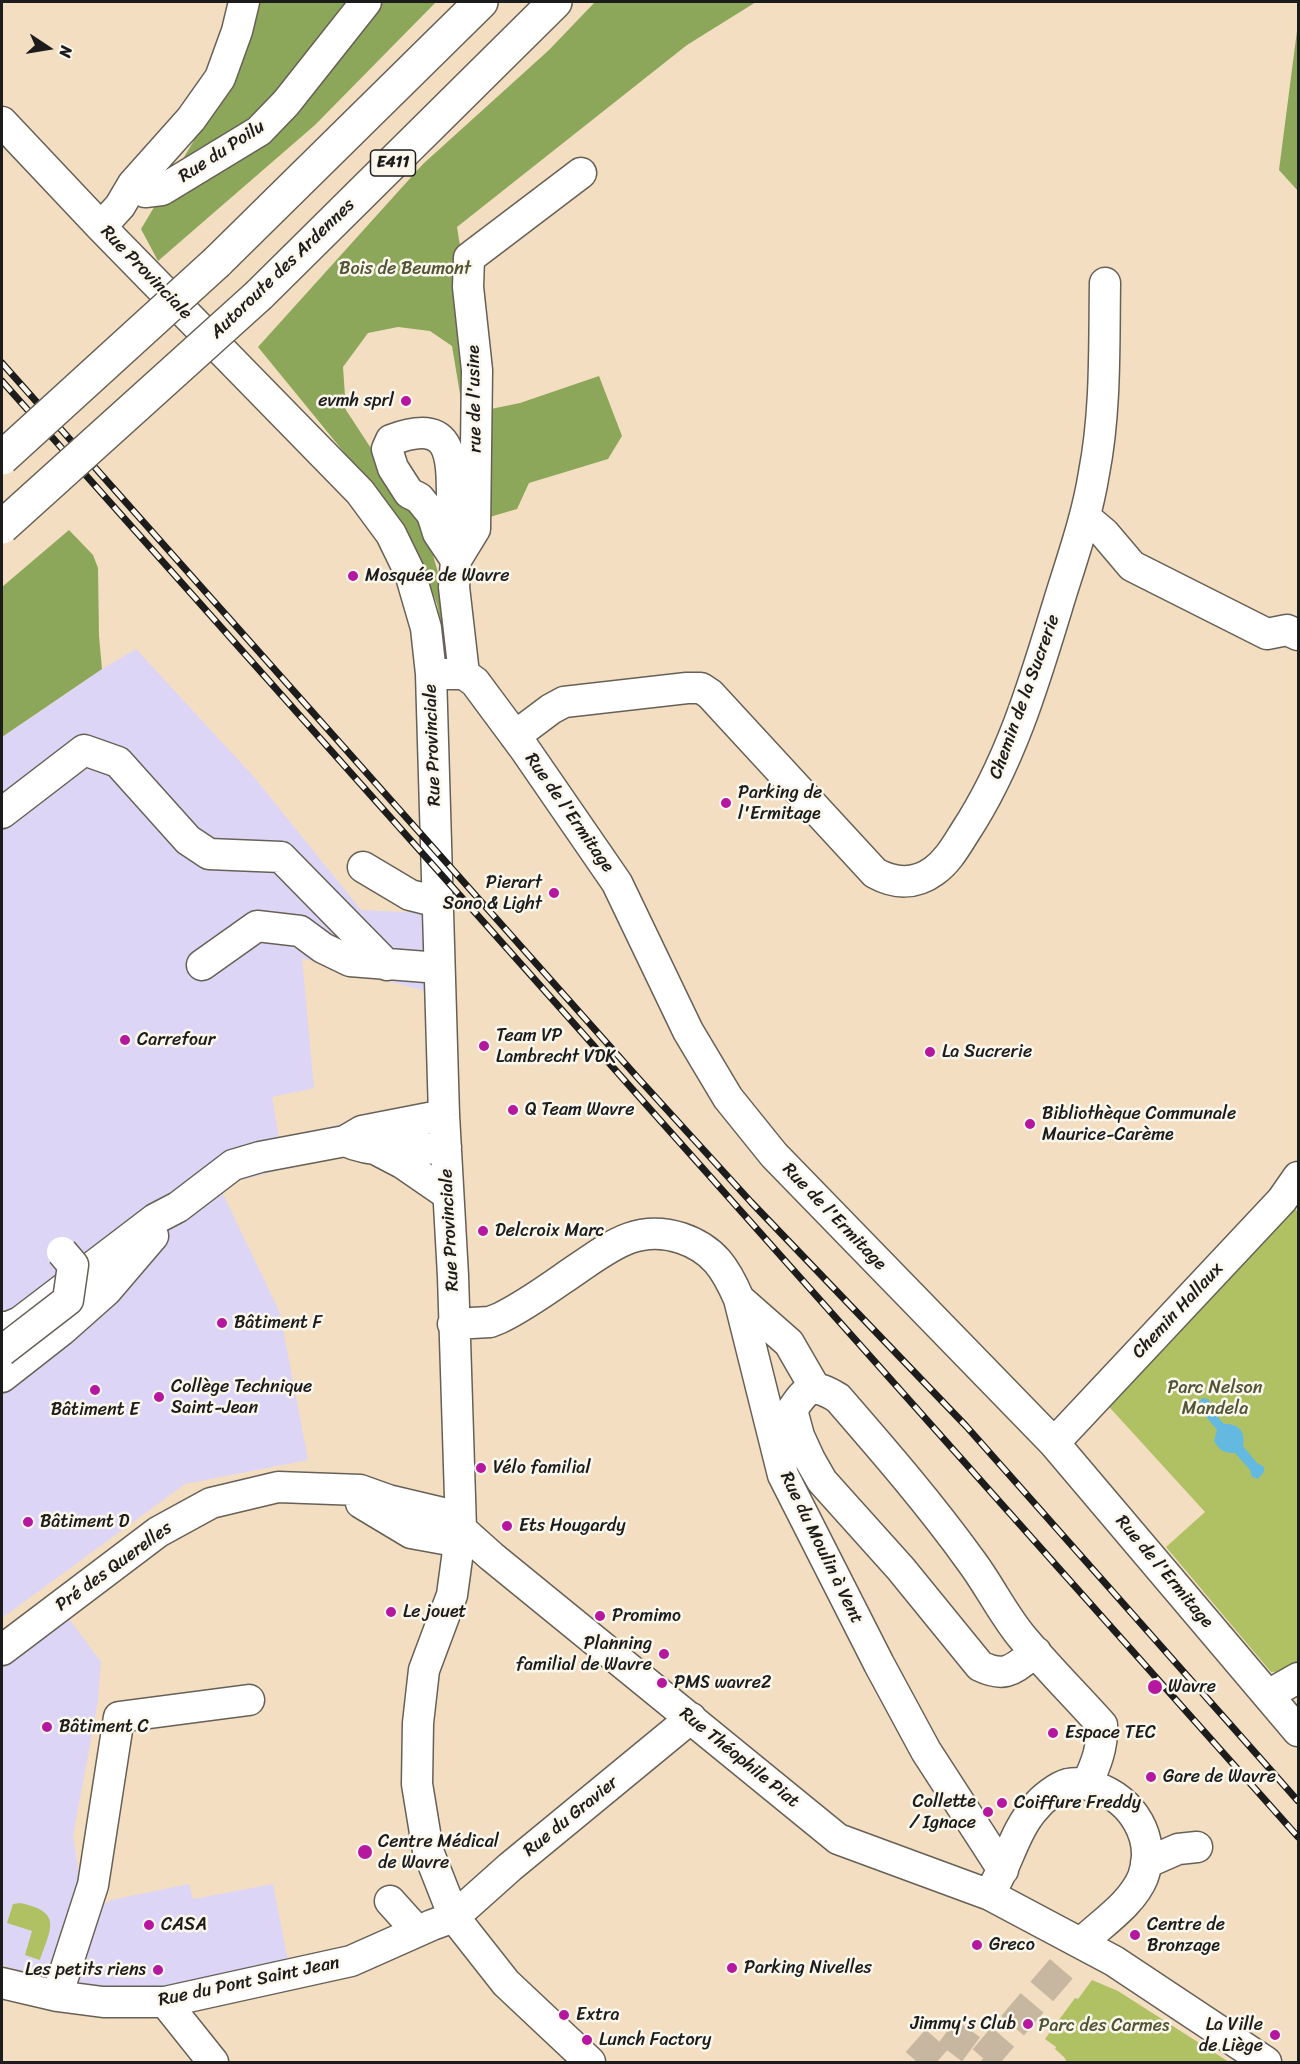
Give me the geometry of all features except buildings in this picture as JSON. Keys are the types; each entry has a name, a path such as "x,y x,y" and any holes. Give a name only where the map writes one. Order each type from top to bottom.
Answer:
{"highway":[{"name":"E411","path":"2,458 217,262 482,2"},
{"name":"Autoroute des Ardennes","path":"2,527 259,295 555,2"}],"street":[{"path":"101,227 120,206 133,184 191,119 220,78 237,31 244,2"},
{"name":"Rue du Poilu","path":"133,184 145,192 162,190 259,131 286,103 366,2"},
{"name":"Rue Provinciale","path":"2,122 101,227 360,492 391,534 410,573 426,628 431,674 439,968 460,1529 458,1562 452,1595 423,1670 418,1723 417,1784 428,1851 453,1917 506,1983 590,2062"},
{"name":"rue de l'usine","path":"464,674 454,587 459,553 475,529 477,370 468,287 469,258 581,173"},
{"name":"Chemin de la Sucrerie","path":"515,736 564,702 701,688 710,694 871,870 882,877 907,882 918,880 937,869 950,856 986,800 1000,772 1046,644 1085,517 1100,435 1106,282"},
{"path":"1085,517 1104,533 1132,566 1267,634 1287,630 1299,635"},
{"path":"431,674 464,674"},
{"name":"Rue de l'Ermitage","path":"464,674 475,682 515,736 617,883 688,1031 728,1098 774,1155 1054,1443 1299,1731"},
{"path":"2,813 84,750 118,762 188,840 209,854 281,857 387,965"},
{"path":"363,867 410,895 438,902"},
{"path":"202,966 257,926 300,931 323,948 350,961 439,968"},
{"path":"2,1327 20,1322 154,1219 178,1207 233,1165 260,1157 345,1141 362,1131 444,1115"},
{"path":"345,1141 361,1148 374,1149 446,1148"},
{"path":"374,1149 402,1163 447,1194"},
{"name":"Chemin Hallaux","path":"1054,1443 1282,1200 1299,1177"},
{"path":"2,1377 62,1330 106,1290 178,1207"},
{"path":"453,1324 490,1322 500,1318 612,1245 626,1239 652,1234 676,1236 704,1249 716,1258 728,1274 739,1299 789,1343 815,1388"},
{"path":"2,1351 68,1300 73,1264 62,1252"},
{"name":"Rue du Moulin à Vent","path":"739,1299 783,1475 879,1664 996,1882"},
{"path":"1036,1652 1012,1670 995,1673 980,1666 901,1569 822,1481 806,1452 792,1410 803,1392 815,1388 825,1390 838,1398 902,1472 975,1566 1021,1636 1036,1652 1102,1725 1102,1743 1096,1765 1087,1784"},
{"name":"Pré des Querelles","path":"2,1650 158,1532 211,1503 278,1487 360,1490 388,1500 443,1513 460,1529"},
{"name":"Rue Théophile Piat","path":"460,1529 838,1839 996,1882"},
{"path":"1268,1695 1299,1678"},
{"path":"57,1996 93,1885 119,1717 249,1700"},
{"name":"Rue du Gravier","path":"453,1917 691,1718"},
{"path":"1082,1943 1130,1898 1142,1878 1146,1863 1145,1839 1136,1816 1129,1806 1110,1792 1087,1784 1068,1784 1050,1794 1035,1807 1020,1828 996,1882 1051,1916 1082,1943 1114,1961 1266,2062"},
{"path":"1146,1863 1178,1849 1197,1847"},
{"path":"390,1901 405,1937"},
{"name":"Rue du Pont Saint Jean","path":"2,1983 57,1996 103,2002 165,2002 351,1961 453,1917"},
{"path":"325,1948 379,1931 405,1937"},
{"path":"165,2002 213,2062"}],"shaded area":[{"path":"136,649 254,777 361,910 426,913 429,992 302,958 314,1088 272,1097 279,1138 426,1105 434,1099 437,1195 355,1151 241,1180 222,1192 280,1313 308,1460 185,1484 2,1618 2,737 102,669"},
{"path":"67,1616 101,1662 98,1701 73,1836 83,1900 55,1982 2,1965 2,1668"},
{"path":"189,1884 193,1899 273,1884 289,1966 152,1993 71,1986 99,1907 111,1900"}],"green space":[{"path":"255,2 436,2 315,125 158,261 141,229 208,117"},
{"name":"Bois de Beumont","path":"595,2 756,2 687,45 457,227 486,410 520,403 599,376 622,436 608,459 529,483 517,509 462,525 461,400 452,346 430,331 398,327 368,333 343,367 346,410 427,534 448,608 443,634 437,604 414,547 365,478 258,347 423,164 549,50"},
{"path":"1298,23 1298,191 1279,170"},
{"path":"69,530 93,555 98,568 102,669 2,737 2,587"},
{"name":"Parc Nelson Mandela","path":"1286,1200 1298,1212 1298,1671 1271,1672 1166,1547 1205,1512 1101,1398"},
{"path":"20,1903 43,1911 48,1917 50,1930 40,1960 25,1955 32,1931 7,1923 13,1904"},
{"name":"Parc des Carmes","path":"1092,1980 1118,1991 1229,2062 1067,2062 1055,2049 1056,2047 1045,2039 1075,1998 1078,1999"}],"water":[{"path":"1202,1398 1208,1399 1211,1403 1210,1408 1224,1424 1234,1425 1240,1429 1243,1446 1257,1463 1264,1467 1264,1472 1258,1479 1252,1477 1250,1470 1235,1453 1223,1451 1216,1444 1214,1441 1217,1430 1204,1414 1197,1411 1196,1406"}],"tunnel":[{"path":"917,2062 945,2030 984,2059 1067,1962"}],"railway":[{"path":"2,363 638,1078 751,1202 966,1426 1298,1801"},
{"path":"2,381 1298,1837"}],"place":[{"name":"evmh sprl","path":"406,401"},
{"name":"Mosquée de Wavre","path":"353,576"},
{"name":"Parking de l'Ermitage","path":"726,803"},
{"name":"Pierart Sono & Light","path":"554,893"},
{"name":"Carrefour","path":"125,1040"},
{"name":"Team VP Lambrecht VDK","path":"484,1046"},
{"name":"La Sucrerie","path":"930,1052"},
{"name":"Q Team Wavre","path":"513,1110"},
{"name":"Bibliothèque Communale Maurice-Carème","path":"1030,1124"},
{"name":"Delcroix Marc","path":"483,1231"},
{"name":"Bâtiment F","path":"222,1323"},
{"name":"Bâtiment E","path":"95,1390"},
{"name":"Collège Technique Saint-Jean","path":"159,1397"},
{"name":"Vélo familial","path":"481,1468"},
{"name":"Bâtiment D","path":"28,1522"},
{"name":"Ets Hougardy","path":"507,1526"},
{"name":"Le jouet","path":"391,1612"},
{"name":"Promimo","path":"600,1616"},
{"name":"Planning familial de Wavre","path":"664,1654"},
{"name":"PMS wavre2","path":"662,1683"},
{"name":"Wavre","path":"1155,1687"},
{"name":"Bâtiment C","path":"47,1727"},
{"name":"Espace TEC","path":"1053,1733"},
{"name":"Gare de Wavre","path":"1151,1777"},
{"name":"Coiffure Freddy","path":"1002,1803"},
{"name":"Collette / Ignace","path":"988,1812"},
{"name":"Centre Médical de Wavre","path":"365,1852"},
{"name":"CASA","path":"149,1925"},
{"name":"Centre de Bronzage","path":"1135,1935"},
{"name":"Greco","path":"977,1945"},
{"name":"Parking Nivelles","path":"732,1968"},
{"name":"Les petits riens","path":"158,1970"},
{"name":"Extra","path":"564,2015"},
{"name":"Jimmy's Club","path":"1028,2024"},
{"name":"La Ville de Liège","path":"1275,2035"},
{"name":"Lunch Factory","path":"587,2040"}]}
